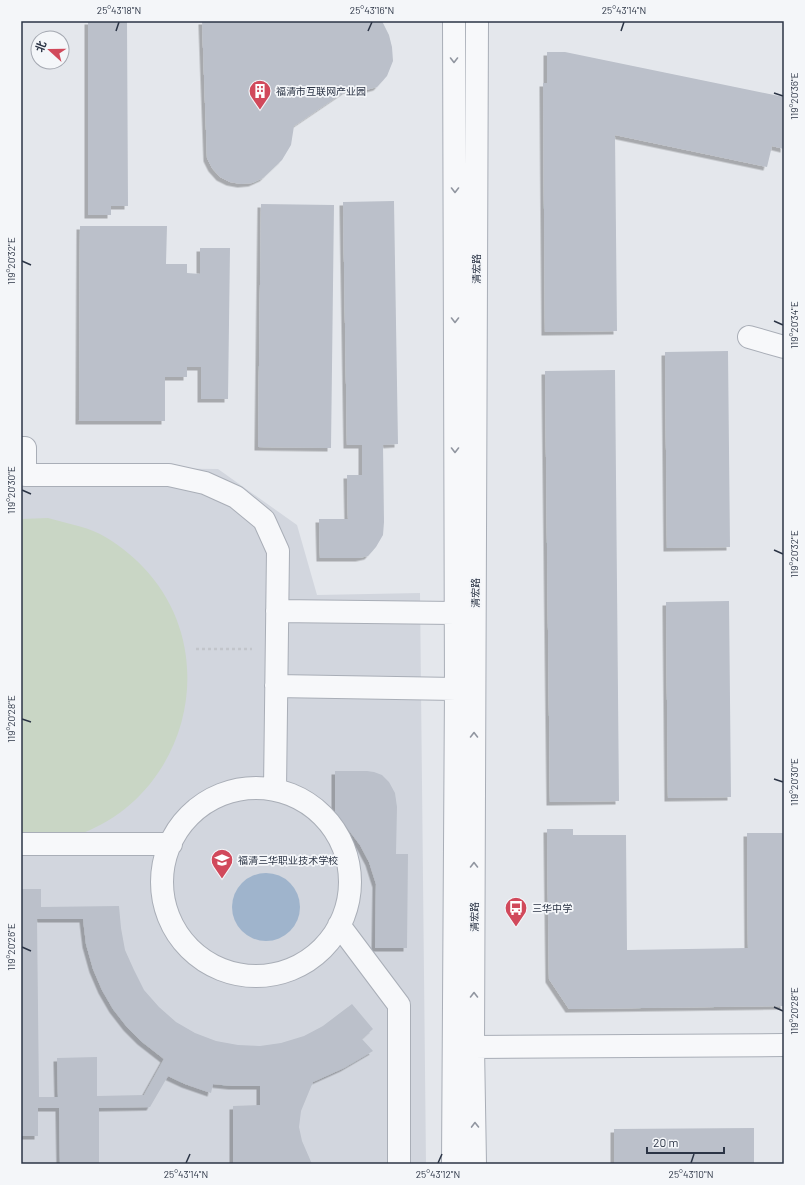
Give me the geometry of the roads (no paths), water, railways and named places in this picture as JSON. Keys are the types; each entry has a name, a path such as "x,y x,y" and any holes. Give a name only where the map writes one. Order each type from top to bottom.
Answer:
{"street":[{"name":"清宏路","path":"453,1164 456,689 454,21"},
{"name":"清宏路","path":"476,1164 473,1047 477,21"},
{"path":"750,338 784,347"},
{"path":"21,448 25,448 25,474 169,475 205,483 236,497 264,520 278,551 275,789"},
{"path":"277,611 455,613"},
{"path":"276,686 456,689"},
{"path":"245,788 275,789 304,800 327,819 343,845 350,875 348,905 335,934 313,957 284,972 253,976 222,970 194,954 174,929 163,899 163,867 172,838 191,814 216,796 245,788"},
{"path":"21,844 171,844"},
{"path":"339,925 399,1005 400,1164"},
{"path":"473,1047 784,1045"}],"water":[{"path":"266,873 279,876 290,883 297,894 300,907 297,920 290,931 279,938 266,941 253,938 242,931 235,920 232,907 235,894 242,883 253,876"}],"place":[{"name":"福清市互联网产业园","path":"260,110"},
{"name":"福清三华职业技术学校","path":"222,880"},
{"name":"三华中学","path":"516,928"}]}
